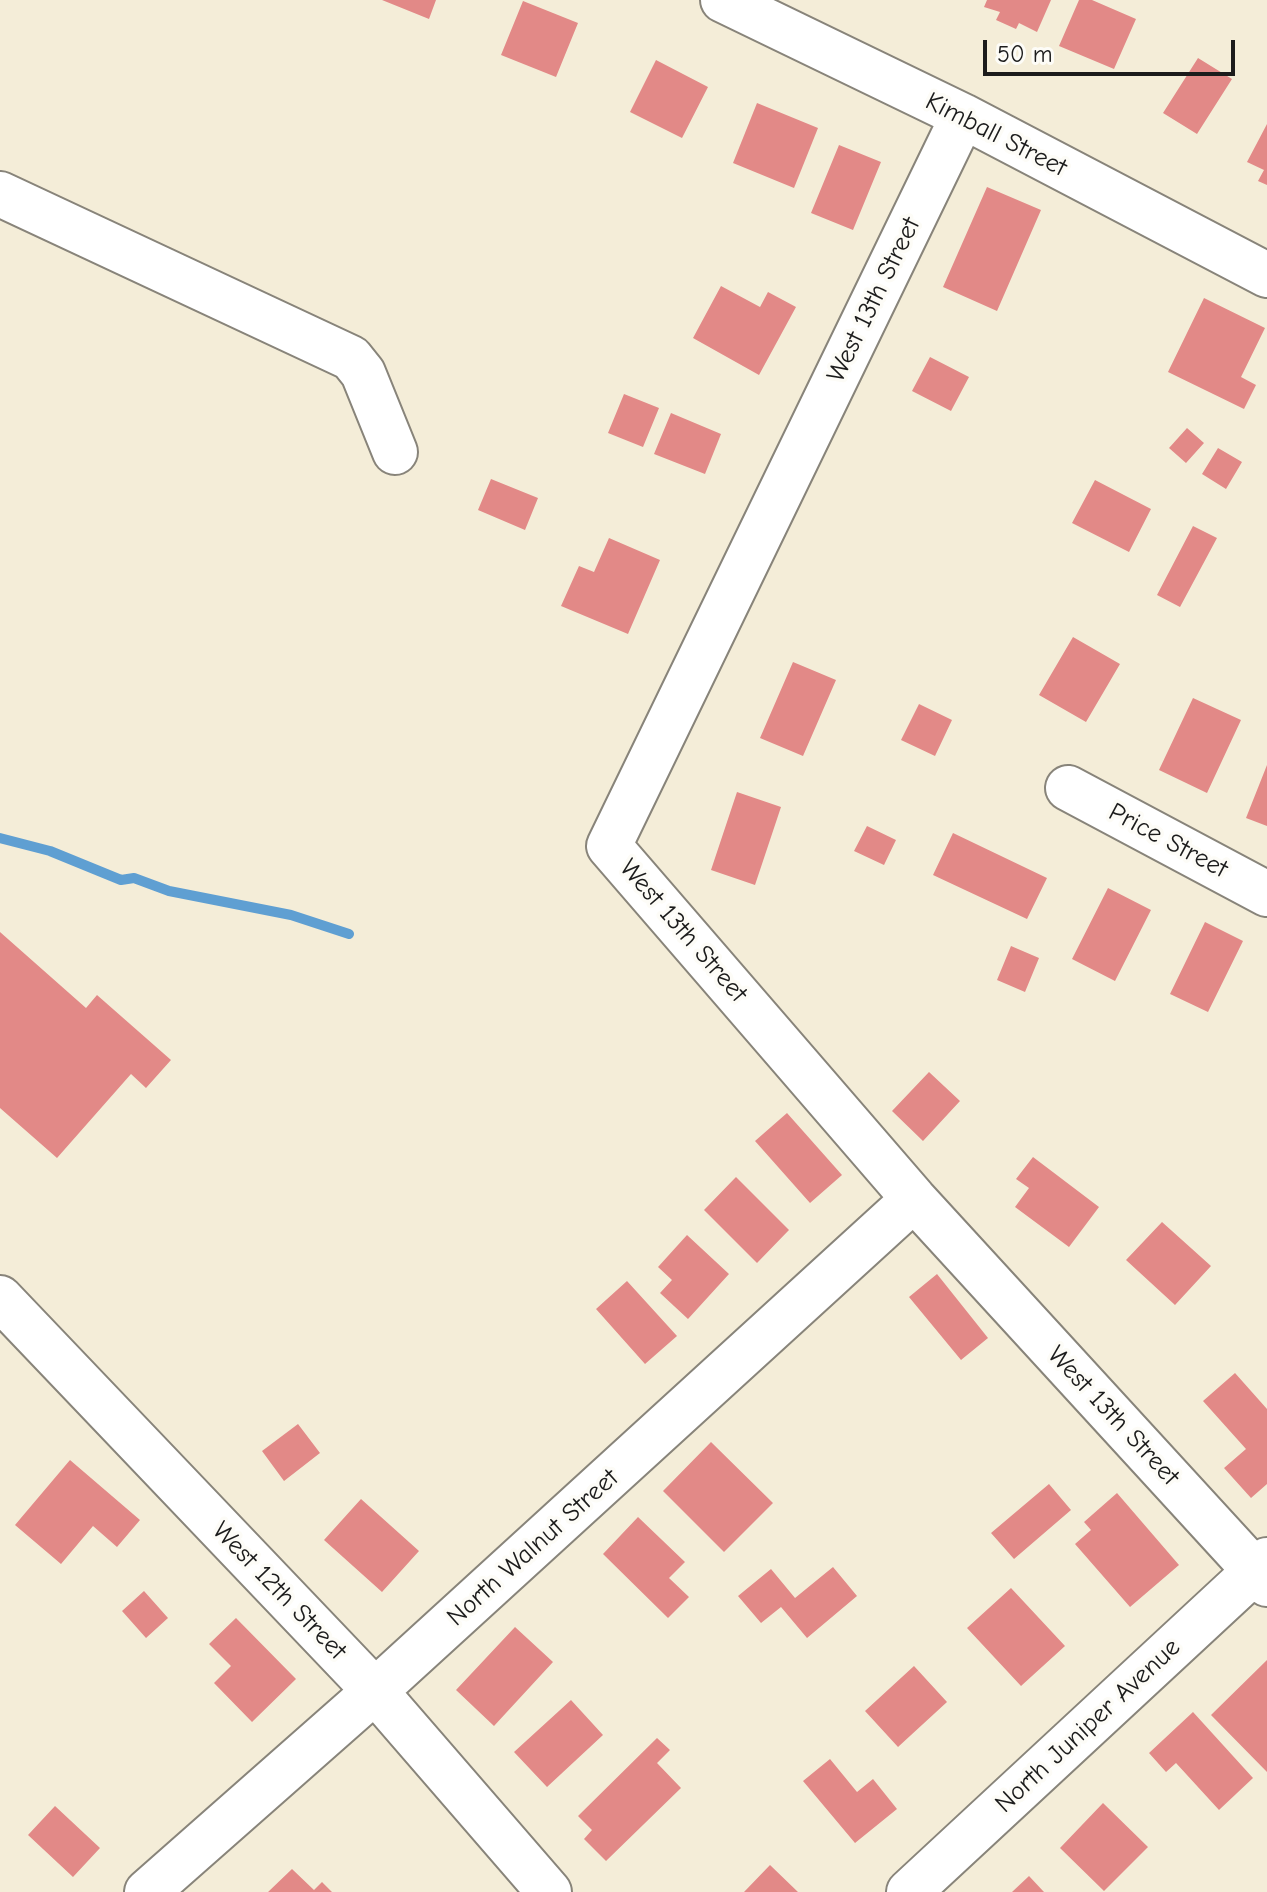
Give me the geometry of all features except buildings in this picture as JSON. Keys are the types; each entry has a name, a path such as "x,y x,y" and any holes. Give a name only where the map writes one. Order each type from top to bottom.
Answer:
{"street":[{"name":"Kimball Street","path":"723,0 963,116 1267,275"},
{"name":"West 13th Street","path":"963,116 609,846 914,1199 1263,1572"},
{"path":"0,194 351,358 363,373 395,452"},
{"name":"Price Street","path":"1068,788 1267,894"},
{"name":"North Walnut Street","path":"147,1892 375,1691 914,1199"},
{"name":"West 12th Street","path":"0,1298 375,1691 549,1892"},
{"name":"North Juniper Avenue","path":"909,1892 1263,1572"}],"waterway":[{"path":"0,838 50,851 121,880 134,878 169,891 291,915 349,934"}]}
